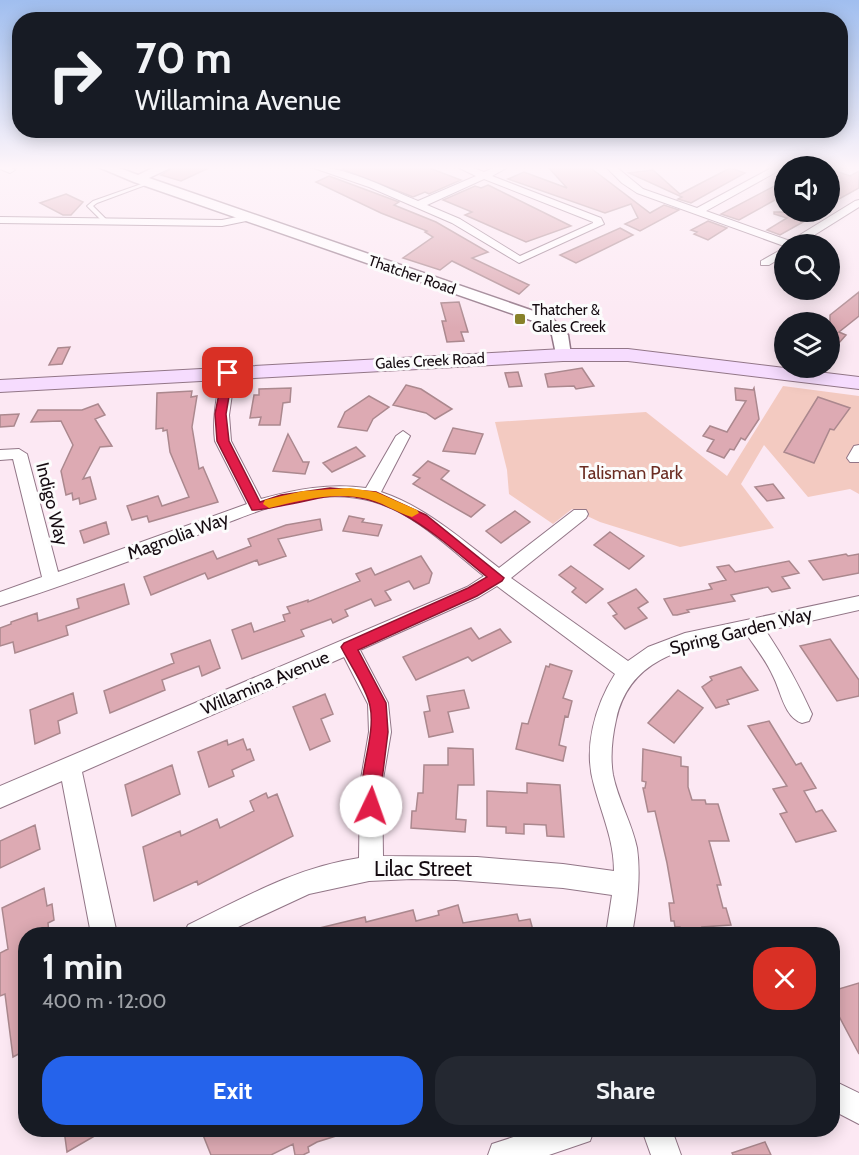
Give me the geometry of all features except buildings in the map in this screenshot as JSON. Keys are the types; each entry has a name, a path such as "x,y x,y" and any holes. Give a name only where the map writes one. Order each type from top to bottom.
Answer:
{"main road":[{"name":"Gales Creek Road","path":"0,386 562,355 640,357 859,383"}],"street":[{"path":"0,220 222,223 237,220"},
{"name":"Thatcher Road","path":"253,220 545,320 557,327 561,334 562,355"},
{"path":"452,220 471,229 519,260 597,226 599,222 594,220"},
{"path":"720,220 774,239"},
{"path":"809,234 832,220"},
{"path":"765,263 774,257"},
{"path":"228,373 220,414 223,441 257,507"},
{"path":"371,495 403,436"},
{"name":"Indigo Way","path":"0,455 19,454 52,582"},
{"name":"Magnolia Way","path":"0,599 281,500 330,492 371,495 421,518 497,578 628,672"},
{"name":"Willamina Avenue","path":"0,797 472,592 513,568 580,514"},
{"name":"Spring Garden Way","path":"628,672 656,652 686,641 859,603"},
{"path":"752,626 782,672 790,694 802,714"},
{"path":"349,647 378,703 380,732 371,785 371,867"},
{"path":"620,927 626,886 623,839 607,796 601,765 604,732 612,698 628,672"},
{"path":"70,768 103,927"},
{"name":"Lilac Street","path":"211,927 290,889 326,877 371,867 417,865 577,876 626,886"},
{"path":"840,1098 859,1109"},
{"path":"503,1155 558,1137"},
{"path":"660,1137 666,1155"}],"green space":[{"name":"Talisman Park","path":"783,386 859,396 859,494 850,489 808,497 764,445 741,484 774,528 680,547 600,522 572,509 553,524 509,494 507,470 495,422 646,412 727,476"}],"slow traffic":[{"path":"269,504 303,495 350,492 389,501 412,513"}],"place":[{"name":"Thatcher & Gales Creek","path":"520,319"}],"route":[{"path":"228,373 220,414 223,441 257,507 303,495 330,492 371,495 389,501 421,518 497,578 472,592 349,647 378,703 380,732 371,785 371,806"}]}
